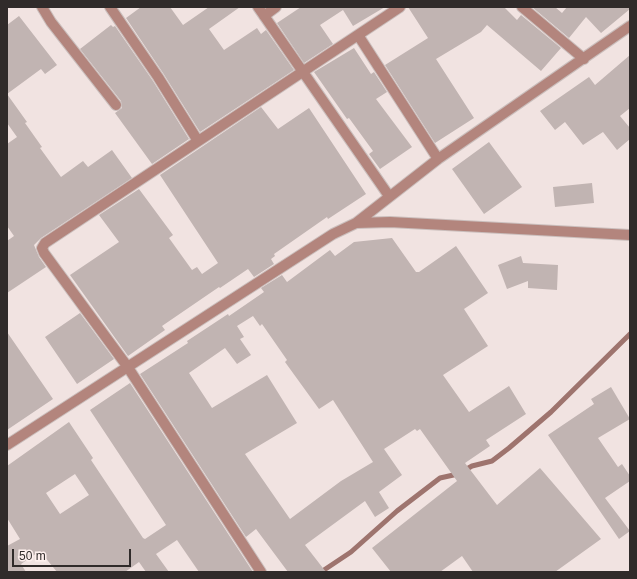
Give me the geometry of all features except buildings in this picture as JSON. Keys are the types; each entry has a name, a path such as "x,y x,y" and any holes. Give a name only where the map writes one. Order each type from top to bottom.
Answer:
{"street":[{"path":"42,7 116,106"},
{"path":"110,7 158,77 198,141"},
{"path":"276,7 261,11 389,196"},
{"path":"262,572 127,366 44,253 42,248 45,243 400,7"},
{"path":"522,7 584,59"},
{"path":"7,445 333,234 356,223 438,159 630,26"},
{"path":"358,35 438,159"},
{"path":"356,223 390,222 630,235"}],"waterway":[{"path":"321,572 351,552 397,511 440,478 458,474 472,466 492,461 509,448 551,412 630,334"}]}
